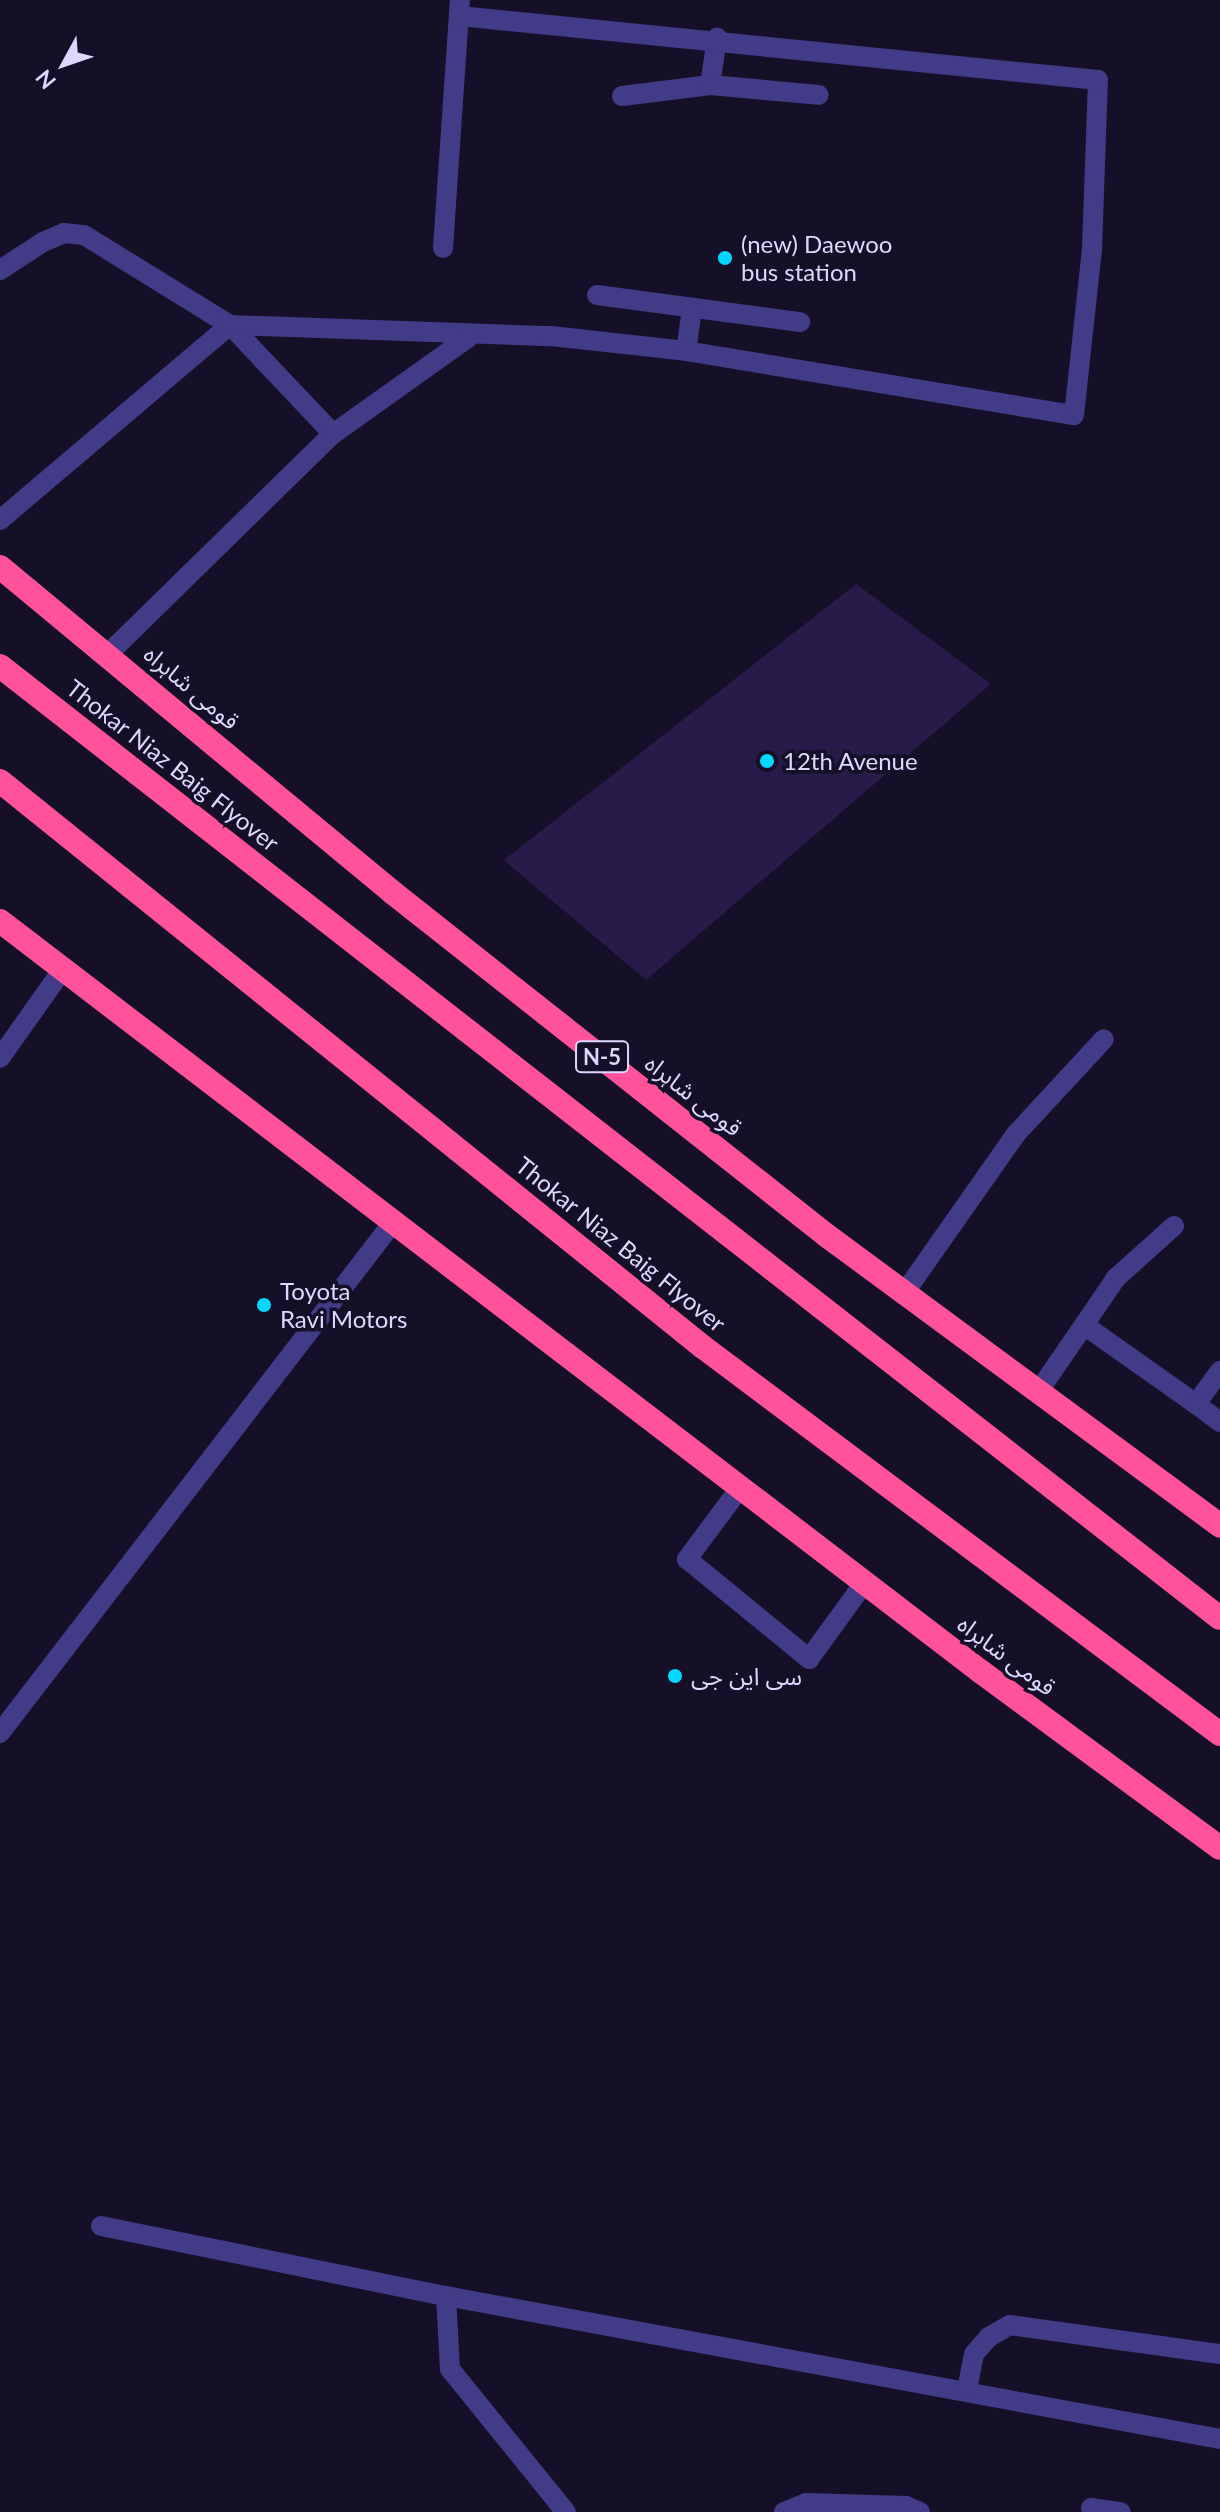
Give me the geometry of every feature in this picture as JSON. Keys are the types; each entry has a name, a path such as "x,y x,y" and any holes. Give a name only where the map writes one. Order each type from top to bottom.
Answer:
{"highway":[{"name":"قومی شاہراہ","path":"0,567 392,892 905,1292 1220,1526"},
{"name":"Thokar Niaz Baig Flyover","path":"0,666 1220,1618"},
{"name":"Thokar Niaz Baig Flyover","path":"0,781 703,1347 1220,1734"},
{"name":"قومی شاہراہ","path":"0,921 740,1488 1220,1848"}],"street":[{"path":"0,520 230,325 469,337 551,336 686,351 1074,415 1092,250 1098,80 460,8 443,248"},
{"path":"710,85 717,38"},
{"path":"622,96 710,85 819,95"},
{"path":"0,270 43,242 64,233 84,235 230,325 333,434"},
{"path":"597,295 800,322"},
{"path":"686,351 692,309"},
{"path":"108,654 333,434 469,337"},
{"path":"0,1058 63,969"},
{"path":"905,1292 1016,1134 1104,1039"},
{"path":"0,1733 394,1221"},
{"path":"1038,1392 1116,1278 1174,1226"},
{"path":"1084,1325 1220,1422"},
{"path":"1196,1404 1220,1371"},
{"path":"740,1488 687,1559 809,1659 865,1582"},
{"path":"101,2226 446,2296 1220,2439"},
{"path":"446,2296 450,2369 566,2512"},
{"path":"967,2390 974,2354 989,2337 1010,2325 1220,2354"},
{"path":"784,2512 806,2503 906,2506 920,2512"},
{"path":"1091,2508 1121,2512"}],"building":[{"name":"12th Avenue","path":"856,584 991,684 646,980 504,860"}],"place":[{"name":"(new) Daewoo bus station","path":"725,258"},
{"name":"12th Avenue","path":"767,761"},
{"name":"Toyota Ravi Motors","path":"264,1305"},
{"name":"سی این جی","path":"675,1676"}]}
